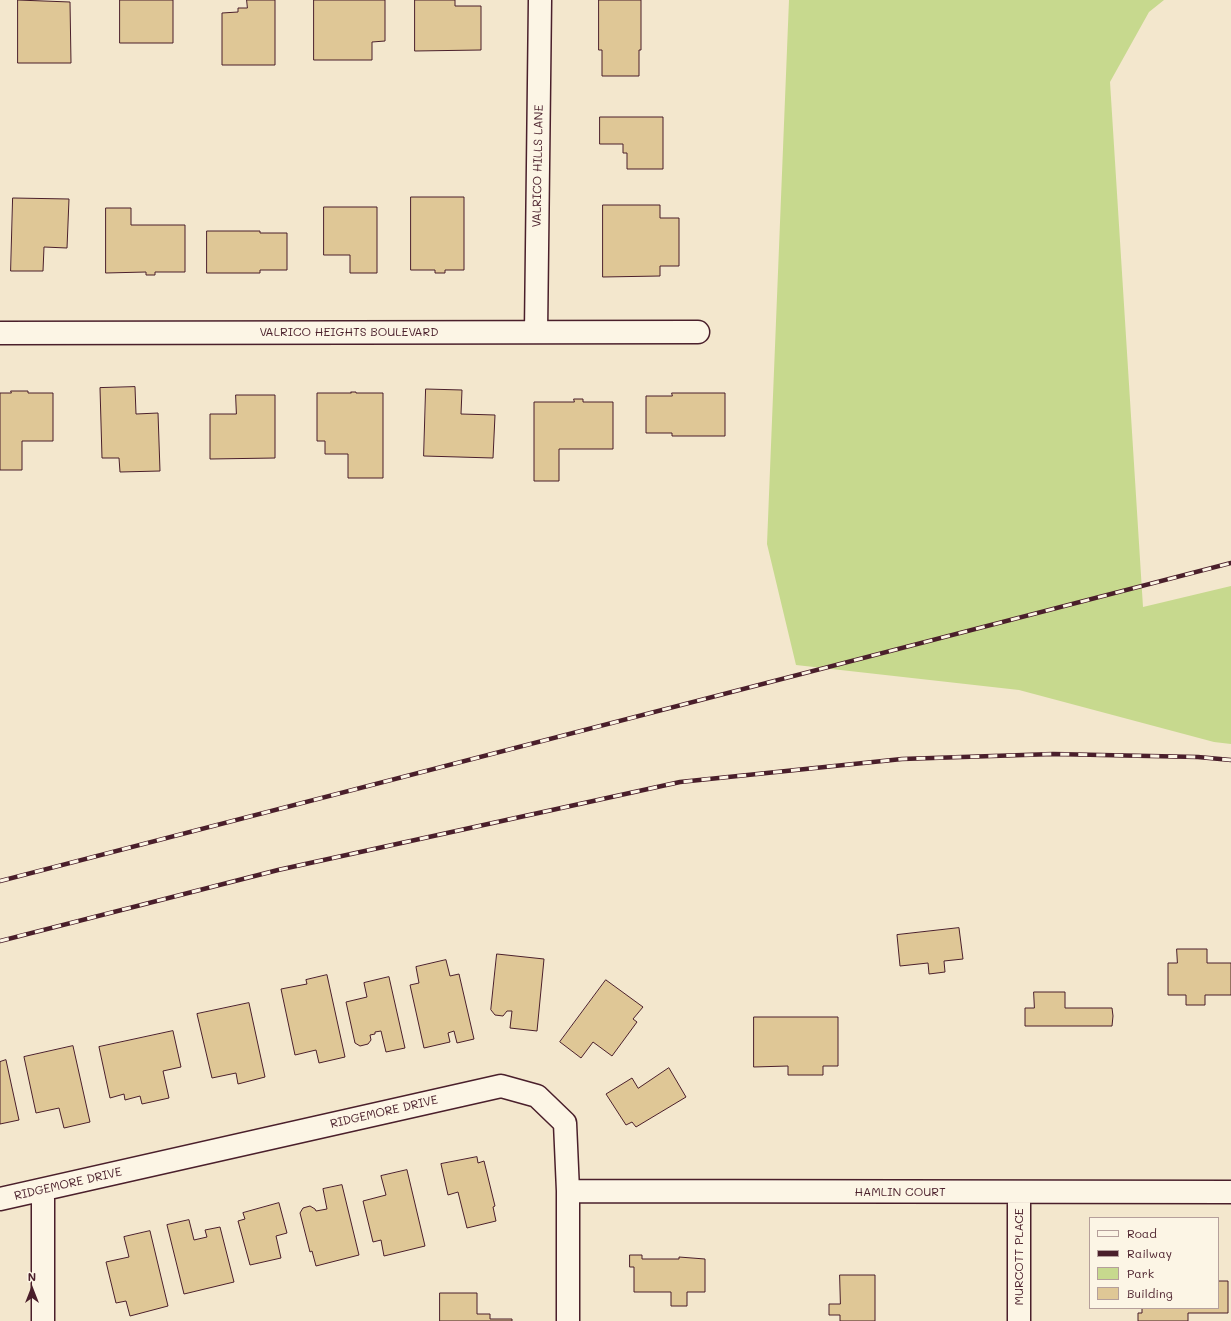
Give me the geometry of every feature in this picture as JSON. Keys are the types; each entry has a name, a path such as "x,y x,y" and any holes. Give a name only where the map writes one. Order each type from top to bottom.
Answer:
{"street":[{"name":"VALRICO HILLS LANE","path":"536,332 540,0"},
{"name":"VALRICO HEIGHTS BOULEVARD","path":"0,333 698,332"},
{"name":"RIDGEMORE DRIVE","path":"0,1199 500,1086 537,1096 565,1123 568,1192 568,1321"},
{"path":"43,1190 43,1321"},
{"name":"HAMLIN COURT","path":"568,1192 1231,1192"},
{"name":"MURCOTT PLACE","path":"1019,1192 1019,1321"}],"green space":[{"path":"789,0 1164,0 1149,12 1110,82 1143,607 1231,586 1231,744 1214,742 1019,690 796,665 767,544"}],"building":[{"path":"18,0 70,2 71,63 18,63"},
{"path":"120,0 173,0 173,43 120,43"},
{"path":"247,0 275,0 275,65 222,65 222,13 238,12 238,8 247,8"},
{"path":"314,0 385,0 385,41 372,42 372,60 314,60"},
{"path":"415,0 455,0 455,6 481,6 481,50 415,51"},
{"path":"599,0 641,0 641,50 639,50 639,76 602,76 602,50 599,50"},
{"path":"600,117 663,117 663,169 627,169 627,153 623,153 623,144 600,144"},
{"path":"411,197 464,197 464,270 445,270 445,273 435,273 435,270 411,270"},
{"path":"13,198 69,199 67,248 44,247 43,271 11,271"},
{"path":"603,205 660,205 660,218 679,218 679,266 660,266 660,276 603,277"},
{"path":"324,207 377,207 377,273 350,273 350,255 324,255"},
{"path":"106,208 131,208 131,225 185,225 185,272 155,272 155,275 146,275 146,272 106,273"},
{"path":"207,231 260,231 260,233 287,233 287,270 260,270 260,273 207,273"},
{"path":"135,387 136,414 158,413 160,471 120,472 119,458 102,458 100,388"},
{"path":"426,389 462,390 461,414 495,415 493,458 424,456"},
{"path":"11,391 53,393 53,441 22,441 22,470 0,470 0,393 11,393"},
{"path":"317,393 383,393 383,478 348,478 348,454 325,454 325,441 317,441"},
{"path":"672,393 725,393 725,436 672,436 672,433 646,433 646,396 672,396"},
{"path":"236,395 275,395 275,458 210,459 210,414 236,414"},
{"path":"574,399 583,399 583,402 613,402 613,449 559,449 559,481 534,481 534,402 574,402"},
{"path":"959,928 963,959 944,961 945,972 929,974 928,963 900,966 897,935"},
{"path":"1177,949 1207,949 1207,963 1231,963 1231,995 1205,995 1205,1005 1186,1005 1186,995 1168,995 1168,963 1177,963"},
{"path":"497,954 544,959 537,1031 510,1028 512,1011 507,1011 503,1016 495,1015 491,1010"},
{"path":"446,960 450,976 459,974 474,1039 457,1043 454,1031 448,1033 450,1042 424,1048 410,985 419,983 416,967"},
{"path":"327,975 345,1057 319,1063 316,1050 295,1055 281,989 307,984 306,980"},
{"path":"389,977 405,1048 386,1052 381,1031 370,1035 371,1040 368,1044 360,1046 355,1043 346,1002 367,997 364,983"},
{"path":"606,980 643,1007 633,1019 637,1022 612,1056 593,1042 581,1058 560,1042"},
{"path":"1034,992 1065,992 1065,1008 1112,1008 1112,1026 1025,1026 1025,1008 1034,1008"},
{"path":"249,1003 265,1077 238,1084 236,1073 212,1078 197,1014"},
{"path":"754,1017 838,1017 838,1066 823,1066 823,1075 788,1075 788,1066 754,1067"},
{"path":"173,1031 181,1067 163,1071 169,1098 142,1104 140,1096 125,1100 124,1094 110,1098 99,1047"},
{"path":"73,1046 90,1122 64,1128 59,1108 36,1113 24,1057"},
{"path":"6,1060 19,1120 0,1124 0,1062"},
{"path":"669,1068 686,1097 636,1127 632,1122 626,1125 606,1094 632,1078 638,1088"},
{"path":"477,1157 478,1163 484,1161 495,1206 493,1207 496,1221 467,1228 458,1192 448,1195 441,1164"},
{"path":"407,1170 425,1246 384,1256 381,1240 373,1242 363,1201 386,1195 381,1176"},
{"path":"342,1185 359,1255 316,1266 312,1251 310,1252 300,1213 303,1208 310,1206 316,1211 327,1209 323,1189"},
{"path":"279,1203 287,1233 276,1236 281,1258 250,1265 238,1221 245,1219 243,1213"},
{"path":"189,1220 194,1240 207,1237 205,1230 220,1227 234,1282 184,1294 167,1225"},
{"path":"150,1231 168,1306 130,1316 126,1301 116,1303 106,1262 129,1257 124,1237"},
{"path":"630,1255 642,1255 642,1259 679,1259 679,1257 705,1259 705,1292 687,1292 687,1306 671,1306 671,1292 634,1292 634,1267 630,1267"},
{"path":"840,1275 875,1275 875,1321 840,1321 840,1315 829,1315 829,1304 840,1304"},
{"path":"1219,1281 1228,1281 1228,1313 1188,1313 1188,1321 1138,1321 1138,1313 1142,1313 1142,1309 1219,1309"},
{"path":"440,1293 477,1293 477,1314 490,1314 490,1319 512,1319 512,1321 440,1321"}],"railway":[{"path":"0,881 1231,563"},
{"path":"0,941 278,870 680,782 902,759 1053,754 1198,757 1231,760"}]}
